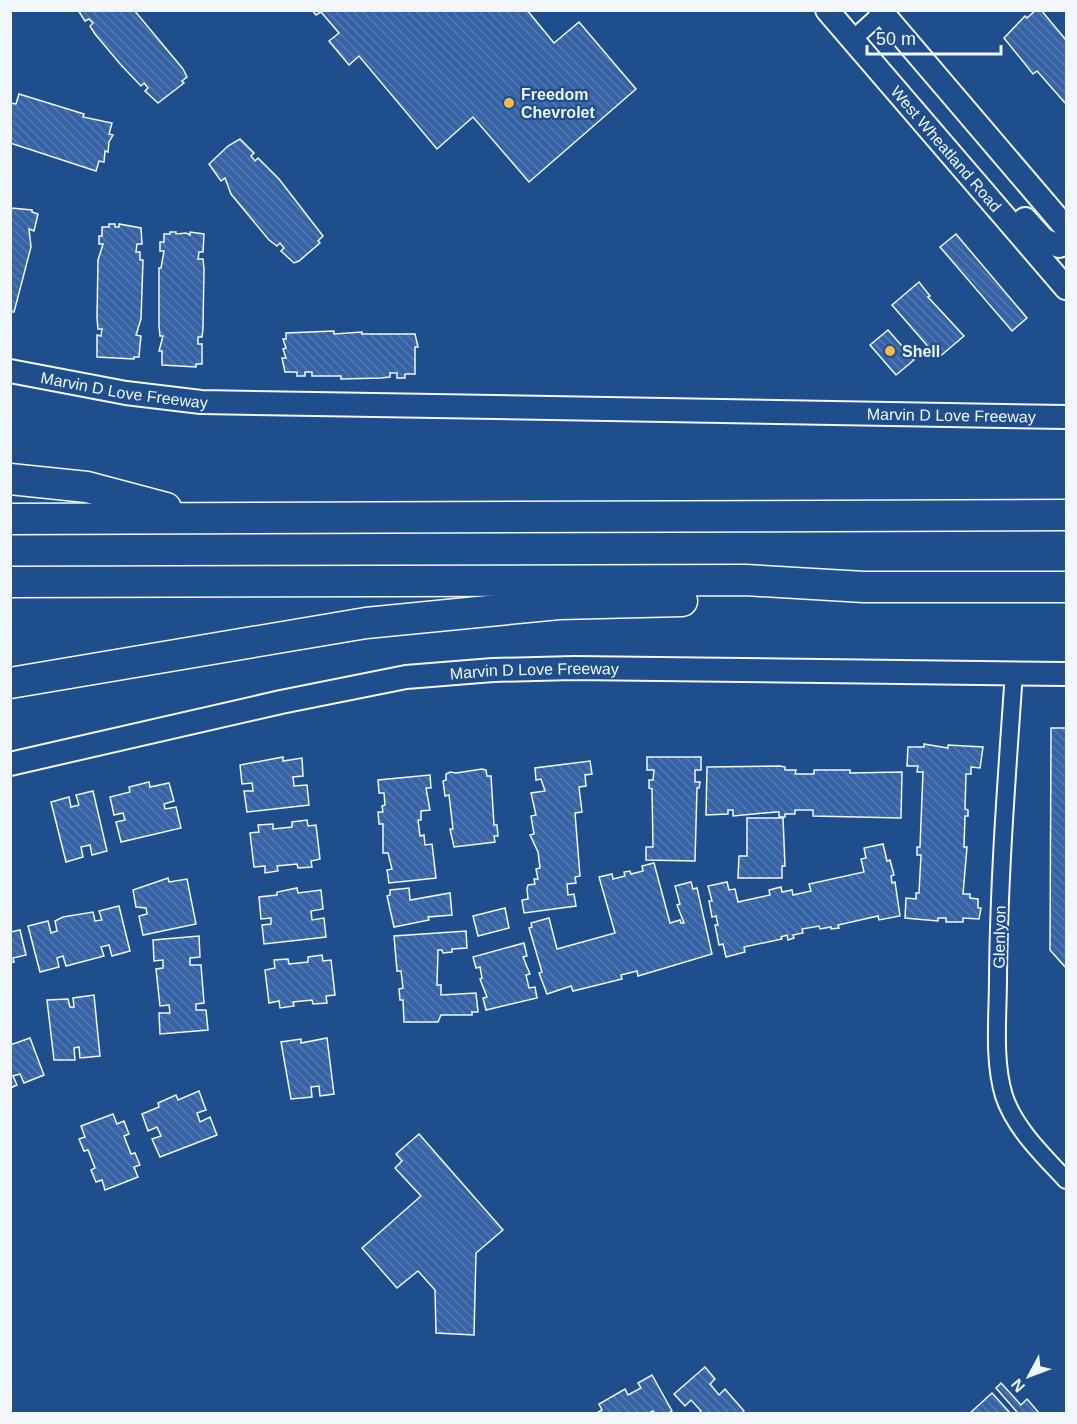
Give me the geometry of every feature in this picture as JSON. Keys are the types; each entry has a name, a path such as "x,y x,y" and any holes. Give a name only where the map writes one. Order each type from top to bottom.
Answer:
{"highway":[{"path":"10,479 87,487 208,519"},
{"path":"10,519 1066,515"},
{"path":"10,582 745,580 864,587 1066,587"},
{"path":"10,683 366,623 472,611 559,604 742,599 864,587"}],"main road":[{"name":"West Wheatland Road","path":"827,10 1066,288"},
{"path":"882,11 1066,228"},
{"path":"960,165 1008,202 1044,240 1059,246 1066,243"},
{"name":"Marvin D Love Freeway","path":"10,371 126,393 201,402 1066,417"},
{"name":"Marvin D Love Freeway","path":"10,764 281,702 406,677 493,670 574,668 1066,674"}],"street":[{"path":"852,40 882,11"},
{"name":"Glenlyon","path":"1014,672 1001,858 998,1034 1000,1073 1005,1097 1017,1121 1035,1146 1066,1180"}],"building":[{"path":"78,10 134,10 183,69 187,77 182,81 184,83 158,103 145,91 148,88 144,83 141,86 121,65 95,34 90,26 93,23 89,19 85,21"},
{"name":"Freedom Chevrolet","path":"312,10 527,10 554,43 579,22 636,89 529,182 473,117 437,149 359,56 349,65 329,41 339,33 321,12 316,15"},
{"path":"1036,10 1041,10 1066,40 1066,104 1037,71 1033,74 1004,38 1025,16 1027,18"},
{"path":"19,94 84,114 83,117 112,123 109,134 113,135 109,142 108,152 105,151 104,162 99,161 96,171 10,143 10,103 16,104"},
{"path":"240,139 254,153 251,156 255,161 258,158 279,179 323,236 318,241 320,243 299,261 294,263 281,251 284,248 280,243 277,246 269,240 231,194 225,178 221,181 209,164 228,146"},
{"path":"10,205 11,208 32,210 38,214 34,231 29,229 31,247 14,312 10,312"},
{"path":"109,224 115,224 115,227 119,227 119,224 141,228 142,244 137,244 136,252 140,252 140,260 143,260 141,319 136,335 141,336 139,357 134,357 134,359 97,357 97,335 101,336 102,329 98,329 97,318 98,260 103,244 99,244 99,236 102,236 102,227 109,227"},
{"path":"170,232 190,235 190,232 204,234 203,252 199,252 198,259 203,259 204,269 203,328 202,337 198,337 198,344 202,344 202,364 196,364 196,367 162,365 162,351 159,351 163,336 160,336 159,326 159,268 161,268 164,251 160,251 160,242 164,242 164,234 170,234"},
{"path":"956,234 1027,318 1012,331 940,247"},
{"name":"Shell","path":"919,282 930,296 928,297 964,336 938,358 892,305"},
{"name":"Shell","path":"888,330 914,360 896,375 870,345"},
{"path":"334,331 334,334 362,332 362,334 415,334 418,347 415,347 415,374 405,374 405,378 397,378 397,373 390,373 390,377 341,379 341,376 312,376 312,372 305,372 305,376 297,376 297,372 285,372 282,358 286,358 283,339 286,339 286,333"},
{"path":"1051,728 1066,728 1066,968 1050,950"},
{"path":"924,744 948,748 948,745 983,747 980,768 971,767 971,774 966,774 965,809 968,810 968,816 965,816 964,847 967,847 963,894 970,894 970,898 978,899 978,908 981,908 979,919 963,918 963,922 946,922 946,918 938,918 938,921 905,918 906,898 916,899 916,893 919,893 921,855 917,855 917,847 920,847 923,772 917,772 918,766 907,766 908,747 924,747"},
{"path":"283,757 283,761 302,758 303,776 293,777 294,786 307,785 309,805 247,812 244,791 253,791 252,783 242,784 240,765"},
{"path":"647,757 701,757 701,770 695,770 695,782 700,782 697,788 695,861 646,860 646,847 653,847 652,789 649,788 649,780 653,780 654,770 647,770"},
{"path":"590,761 592,774 585,775 586,786 579,787 582,812 575,813 580,876 575,877 576,883 567,884 568,895 574,894 576,906 524,913 522,900 528,899 528,885 535,884 534,879 538,879 536,869 540,868 538,852 530,835 534,834 531,816 536,815 531,793 545,791 541,779 536,780 535,768"},
{"path":"707,767 785,767 785,770 796,770 795,774 814,774 814,770 850,770 850,773 902,772 901,818 813,816 813,810 795,810 795,814 785,814 785,817 779,817 779,812 733,816 733,810 728,810 728,814 706,815"},
{"path":"486,770 487,776 491,776 494,825 497,825 498,836 494,836 495,842 454,847 450,829 453,829 449,795 445,796 443,781 446,780 446,774 450,772"},
{"path":"430,775 431,788 426,788 430,810 421,811 421,820 418,820 420,836 424,835 425,845 432,844 436,878 389,883 387,870 392,869 388,853 383,853 383,824 379,824 378,812 383,812 384,793 379,793 378,780"},
{"path":"149,782 150,787 169,783 174,801 164,804 165,809 176,807 181,828 121,842 116,822 125,820 123,813 114,815 110,797 130,792 129,787"},
{"path":"93,791 107,851 92,855 90,845 81,847 83,857 66,862 51,802 69,797 71,807 79,805 76,795"},
{"path":"747,818 783,818 785,866 782,866 782,878 738,878 739,856 747,856"},
{"path":"307,820 308,826 316,825 320,859 311,861 312,867 298,868 297,864 277,866 278,871 265,873 265,866 254,867 250,833 259,832 258,825 273,824 273,829 292,827 292,822"},
{"path":"883,844 887,861 890,860 894,875 891,876 892,883 895,882 900,916 879,920 878,916 838,925 839,928 820,929 819,926 802,929 803,933 793,935 794,938 788,940 787,935 781,937 782,939 744,947 745,952 726,957 723,944 719,945 715,925 718,925 716,916 712,917 709,901 712,901 708,886 727,882 729,890 735,889 738,902 770,895 769,890 781,887 782,892 792,890 793,895 811,891 809,884 864,872 861,859 866,858 864,848"},
{"path":"654,863 670,923 680,920 684,923 677,905 680,904 675,886 691,882 693,889 697,888 712,954 638,976 637,971 621,975 622,979 573,991 571,986 547,994 539,973 542,972 529,928 532,927 531,923 549,918 557,949 615,933 599,877 612,874 613,879 625,876 624,872 630,871 631,874 643,871 642,866"},
{"path":"168,878 169,882 187,879 196,924 143,935 139,916 147,914 146,908 136,907 133,890"},
{"path":"297,888 298,893 321,890 323,909 311,911 312,920 324,918 326,937 264,944 262,925 271,924 271,918 261,919 259,897 277,895 277,892"},
{"path":"409,888 410,900 450,893 452,915 428,917 429,920 394,927 387,896 390,895 390,890"},
{"path":"119,906 130,951 112,956 109,945 101,947 104,956 66,966 63,956 57,958 59,967 40,972 28,926 48,921 51,933 57,931 55,921 63,917 93,912 95,921 102,920 99,911"},
{"path":"505,908 509,928 478,936 473,916"},
{"path":"20,930 26,955 13,958 14,962 10,963 10,932"},
{"path":"466,931 467,948 452,949 452,952 443,953 442,950 438,950 437,985 441,985 441,995 476,993 478,1012 472,1012 472,1015 441,1015 438,1022 404,1022 403,1000 400,1000 399,989 403,988 401,971 397,971 394,936"},
{"path":"199,936 200,957 190,958 190,965 201,965 204,1003 196,1004 196,1010 206,1010 208,1030 160,1034 159,1013 170,1013 169,1005 160,1006 156,969 163,968 163,960 154,961 153,940"},
{"path":"524,943 527,956 523,957 530,974 526,975 529,988 535,987 537,998 486,1010 483,998 487,997 480,979 482,978 480,967 476,968 473,957"},
{"path":"322,955 323,961 331,960 335,995 326,996 327,1003 313,1004 312,1000 293,1002 294,1006 280,1008 279,1001 269,1003 265,970 275,968 274,960 288,959 289,964 308,962 308,957"},
{"path":"94,995 100,1056 80,1058 79,1047 74,1048 75,1060 54,1060 47,1000 68,999 70,1007 74,1007 73,998"},
{"path":"30,1038 44,1075 24,1083 20,1074 13,1076 17,1085 10,1088 10,1045"},
{"path":"327,1038 334,1094 320,1096 319,1086 311,1087 312,1097 291,1099 281,1042 301,1039 301,1043"},
{"path":"199,1091 206,1110 197,1113 200,1122 210,1117 217,1135 160,1157 152,1139 161,1136 157,1127 148,1131 142,1114 159,1107 158,1103 176,1095 178,1100"},
{"path":"113,1114 117,1124 124,1121 129,1134 124,1136 131,1154 135,1153 140,1165 134,1167 138,1177 105,1190 102,1180 96,1182 91,1170 95,1168 88,1150 84,1151 79,1139 85,1137 81,1126"},
{"path":"419,1134 503,1230 476,1253 474,1335 436,1333 435,1290 418,1271 397,1288 362,1248 421,1196 395,1168 402,1161 396,1154"},
{"path":"705,1367 715,1379 710,1384 719,1395 725,1389 744,1411 741,1414 698,1414 701,1411 691,1400 685,1406 674,1394"},
{"path":"652,1375 672,1411 667,1414 654,1414 653,1411 647,1414 595,1414 602,1410 599,1404 625,1389 628,1395 641,1388 638,1383"},
{"path":"1001,1383 1021,1405 1027,1399 1040,1414 1015,1414 1017,1412 996,1388"},
{"path":"992,1393 1011,1414 969,1414"}],"place":[{"name":"Freedom Chevrolet","path":"509,103"},
{"name":"Shell","path":"890,351"}]}
